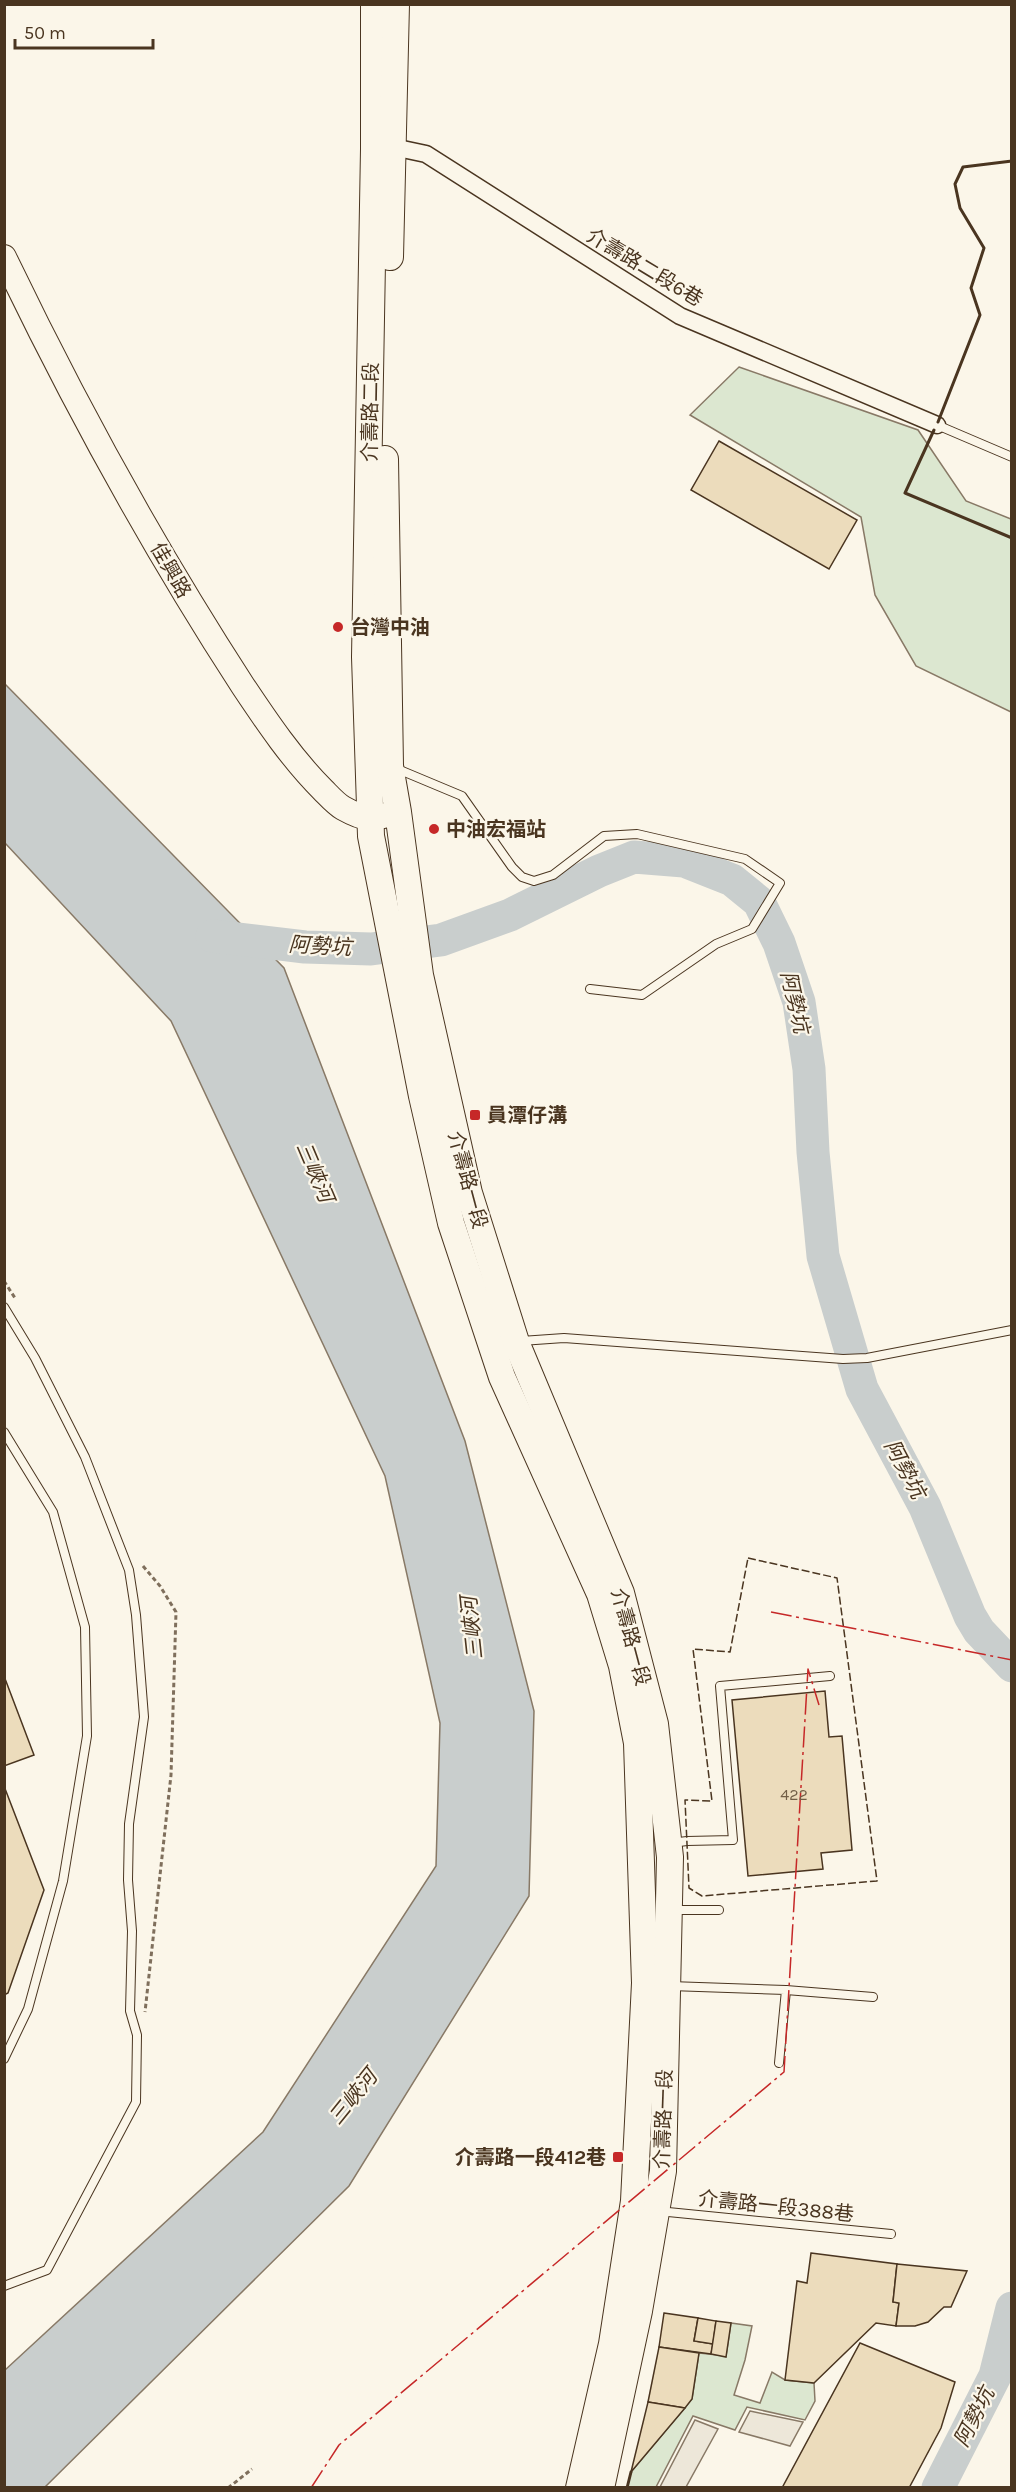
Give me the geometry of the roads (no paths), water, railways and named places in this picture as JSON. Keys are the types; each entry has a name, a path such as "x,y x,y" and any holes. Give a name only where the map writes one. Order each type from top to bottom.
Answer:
{"main road":[{"name":"介壽路二段","path":"374,4 384,148 385,451 390,766 398,812"},
{"name":"介壽路二段","path":"369,820 365,657 384,148 396,4"},
{"name":"介壽路一段","path":"398,812 409,895 409,976"},
{"name":"介壽路一段","path":"369,820 381,888 409,976 469,1193 505,1346 621,1593 655,1724 668,1844 669,1910 656,1984 634,2201 612,2344 579,2487"},
{"name":"介壽路一段","path":"505,1346 502,1377 600,1594 622,1666 637,1743 656,1984 663,2171 639,2311 601,2487"}],"street":[{"name":"介壽路二段6巷","path":"384,148 426,154 680,316 937,425"},
{"name":"佳興路","path":"4,257 50,352 93,433 195,612 260,712 303,770 341,807 369,820"},
{"path":"369,820 398,812"}],"lane":[{"path":"937,425 1011,457"},
{"path":"390,766 462,796 512,867 522,877 534,881 553,875 604,836 637,834 745,859 780,883 752,929 716,944 642,995 590,989"},
{"path":"4,1307 35,1358 85,1457 129,1570 136,1615 144,1718 128,1846 132,1931 130,2011 137,2035 136,2102 47,2270 4,2286"},
{"path":"505,1346 564,1338 843,1359 867,1358 1011,1330"},
{"path":"4,1432 53,1512 85,1627 87,1736 63,1881 28,2009 4,2059"},
{"path":"668,1844 687,1841 733,1840 720,1686 830,1676"},
{"path":"669,1910 719,1910"},
{"path":"656,1984 873,1996"},
{"path":"779,2062 786,1990"},
{"name":"介壽路一段388巷","path":"657,2211 891,2234"}],"water":[{"name":"三峽河","path":"5,684 284,968 465,1441 534,1711 529,1896 349,2186 44,2488 5,2487 5,2370 263,2132 436,1866 440,1723 385,1476 171,1021 5,843"}],"waterway":[{"name":"阿勢坑","path":"212,936 305,947 371,949 441,940 510,915 599,871 634,857 684,861 732,880 759,902 779,943 799,1002 809,1069 813,1152 823,1256 862,1389 925,1507 970,1616 979,1631 1012,1666"},
{"name":"阿勢坑","path":"938,2488 995,2376 1012,2308"}],"place":[{"name":"台灣中油","path":"338,627"},
{"name":"中油宏福站","path":"434,829"},
{"name":"員潭仔溝","path":"475,1115"},
{"name":"介壽路一段412巷","path":"618,2157"}]}
